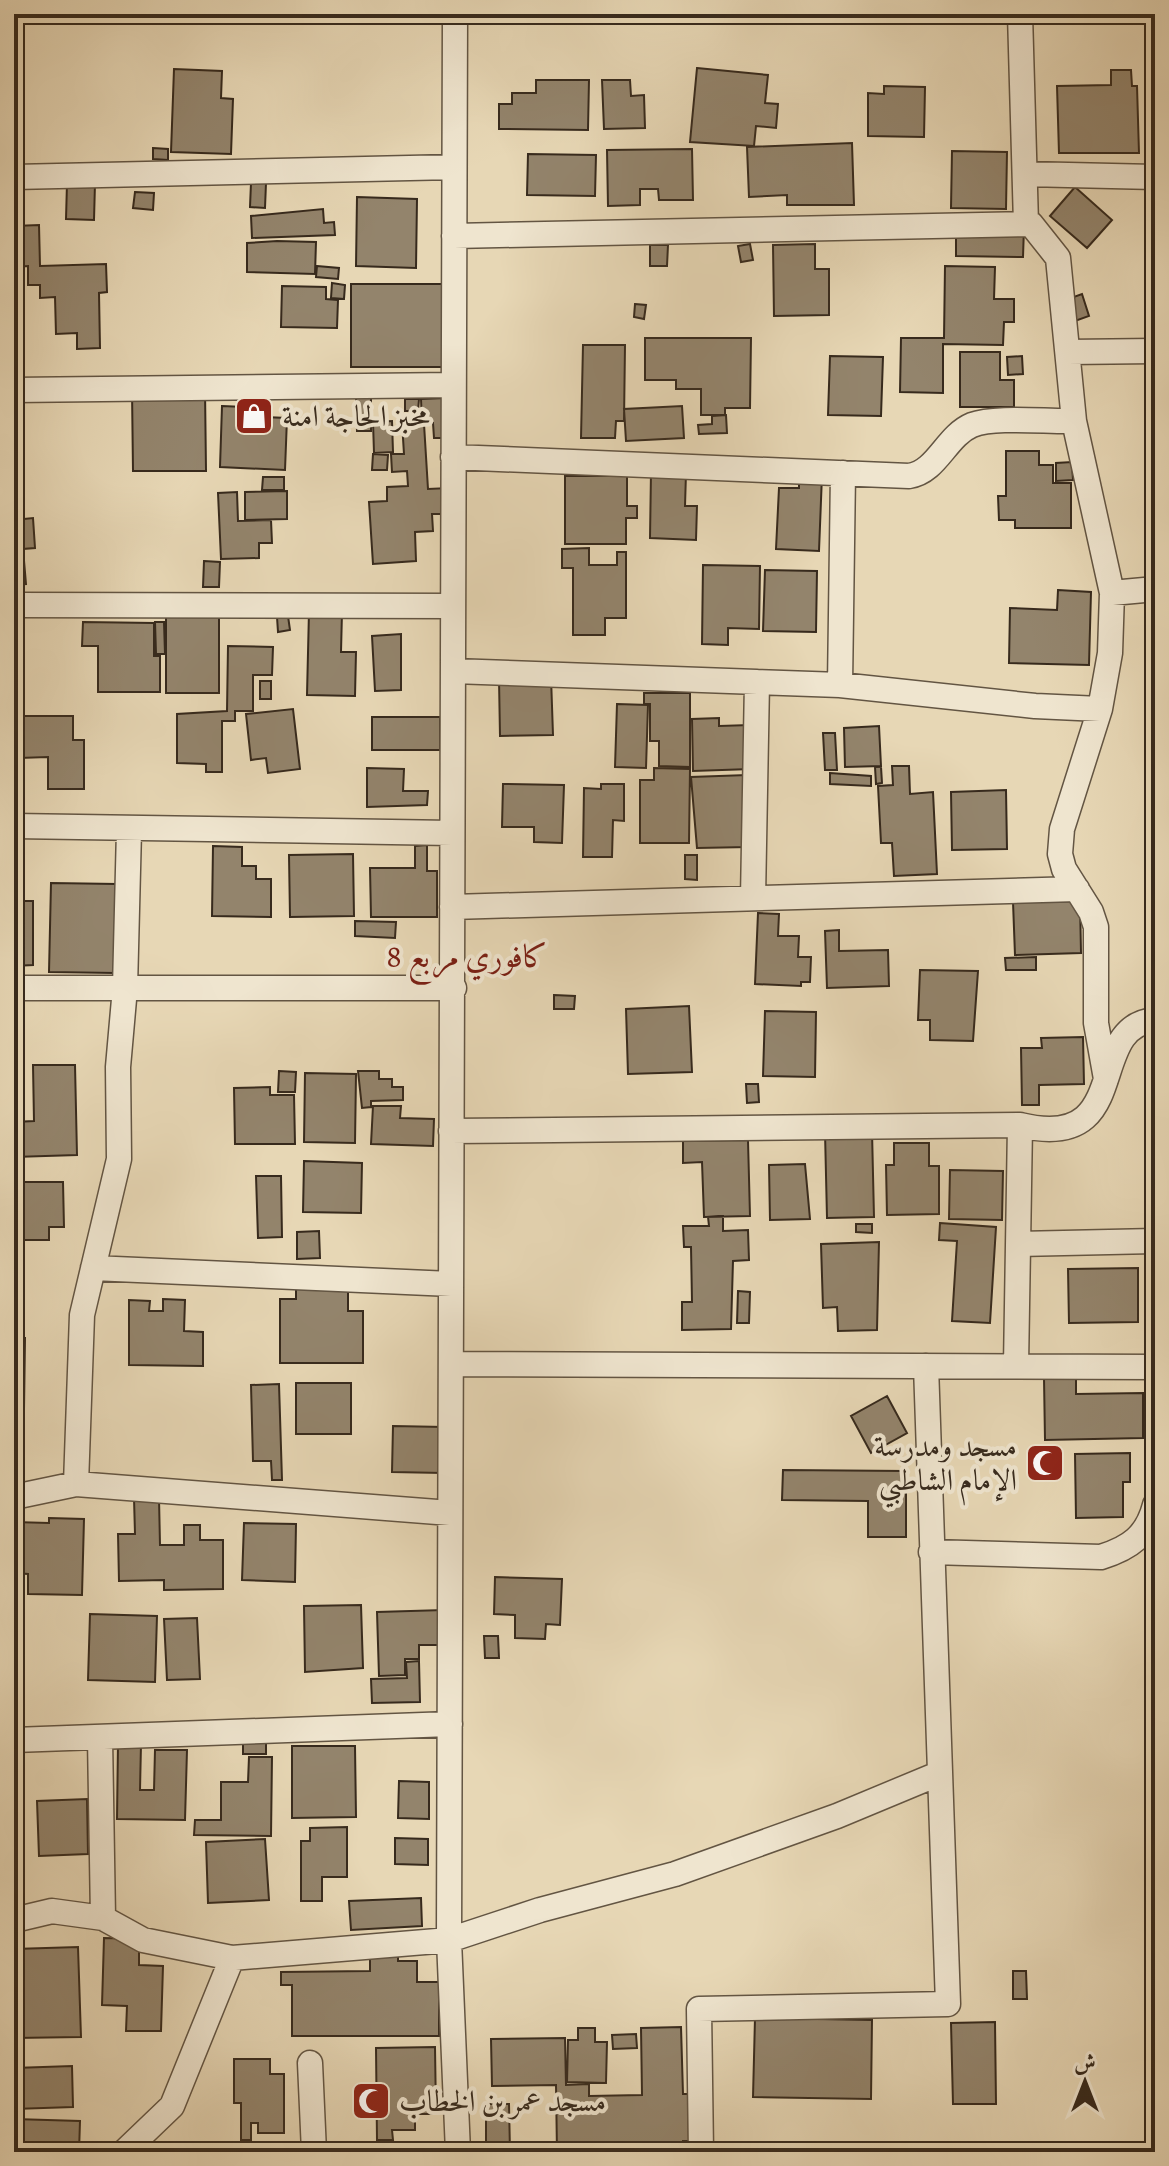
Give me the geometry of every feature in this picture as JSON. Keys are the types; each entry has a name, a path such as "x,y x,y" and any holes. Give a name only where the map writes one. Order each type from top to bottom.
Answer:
{"street":[{"path":"455,14 449,1940 458,2152"},
{"path":"1020,14 1026,224"},
{"path":"14,177 454,167"},
{"path":"1025,174 1155,177"},
{"path":"454,236 1031,224 1058,258 1074,421 1112,593 1110,653 1100,709 1062,829 1061,861 1096,927 1096,1023 1106,1079"},
{"path":"1068,352 1155,351"},
{"path":"14,390 453,385"},
{"path":"453,457 919,474 954,439 979,424 1074,421"},
{"path":"840,685 843,473"},
{"path":"1112,593 1155,589"},
{"path":"14,605 453,606"},
{"path":"453,671 840,685 1035,706 1100,709"},
{"path":"753,898 757,682"},
{"path":"14,826 452,833"},
{"path":"76,1484 82,1315 119,1159 118,1067 125,988 129,830"},
{"path":"452,907 1077,889"},
{"path":"14,988 454,988"},
{"path":"451,1131 1020,1125 1044,1131 1076,1122 1091,1113 1120,1039 1141,1022 1155,1020"},
{"path":"1016,1366 1020,1125"},
{"path":"1018,1244 1155,1241"},
{"path":"93,1268 451,1284"},
{"path":"451,1364 1155,1367"},
{"path":"701,2152 699,2009 948,2004 926,1366"},
{"path":"14,1497 76,1484 450,1513"},
{"path":"931,1552 1101,1557 1128,1548 1142,1536 1155,1505"},
{"path":"14,1740 450,1724"},
{"path":"100,1738 103,1918"},
{"path":"14,1920 52,1911 103,1918 143,1940 232,1958 449,1940 540,1910 675,1874 837,1816 938,1774"},
{"path":"124,2152 172,2106 232,1958"},
{"path":"310,2063 314,2152"}],"building":[{"path":"697,68 768,75 765,103 778,104 776,128 756,126 754,146 690,142"},
{"path":"174,69 222,71 221,98 233,99 231,154 171,152"},
{"path":"1111,70 1131,70 1132,86 1137,86 1139,153 1059,153 1057,86 1111,85"},
{"path":"536,80 589,80 588,130 499,129 499,104 512,104 512,93 536,93"},
{"path":"602,80 630,80 631,96 644,95 645,128 604,129"},
{"path":"884,86 925,87 924,137 868,136 868,93 884,94"},
{"path":"852,143 854,205 787,205 787,195 749,197 747,147"},
{"path":"153,148 168,149 168,160 153,159"},
{"path":"692,149 693,200 659,200 658,189 640,189 640,205 608,206 607,150"},
{"path":"952,151 1007,152 1006,209 951,208"},
{"path":"528,154 596,155 595,196 527,195"},
{"path":"67,183 95,183 94,220 66,219"},
{"path":"251,183 266,183 265,208 250,207"},
{"path":"1075,187 1112,220 1087,248 1050,216"},
{"path":"135,192 154,193 153,210 133,208"},
{"path":"357,197 417,199 416,268 356,266"},
{"path":"323,209 324,223 334,222 335,235 252,238 251,216"},
{"path":"39,225 40,266 106,264 107,292 99,293 100,348 77,349 77,333 56,334 55,297 40,298 40,285 28,285 28,266 14,267 14,226"},
{"path":"956,225 1024,227 1023,257 956,256"},
{"path":"316,242 315,274 247,272 247,243"},
{"path":"750,244 753,260 741,262 738,246"},
{"path":"815,244 815,269 829,269 829,315 774,316 773,245"},
{"path":"650,245 668,245 667,266 650,266"},
{"path":"317,266 339,268 338,279 316,277"},
{"path":"945,266 995,267 994,299 1014,299 1014,322 1004,322 1003,345 943,344 943,393 900,392 901,338 944,338"},
{"path":"332,283 345,285 344,299 331,298"},
{"path":"351,284 446,284 446,367 351,367"},
{"path":"282,286 326,287 326,299 338,300 337,328 281,327"},
{"path":"1082,294 1089,316 1075,321 1068,299"},
{"path":"635,304 646,305 644,319 634,317"},
{"path":"645,338 751,338 750,408 725,408 725,415 701,415 701,389 676,389 676,380 645,380"},
{"path":"583,345 625,345 624,421 616,421 615,438 581,438"},
{"path":"960,352 1000,352 1000,380 1014,380 1014,407 960,407"},
{"path":"830,356 883,357 881,416 828,415"},
{"path":"1022,356 1023,374 1008,375 1007,357"},
{"path":"205,389 206,471 133,471 132,390"},
{"path":"356,397 371,397 371,431 357,431"},
{"path":"445,398 446,438 434,438 433,423 422,423 421,399"},
{"path":"405,399 419,399 418,411 405,411"},
{"path":"222,406 264,408 264,417 287,418 285,470 220,467"},
{"path":"682,406 684,438 626,441 624,409"},
{"path":"726,415 727,433 699,434 698,425 712,424 712,416"},
{"path":"392,421 393,452 374,453 373,422"},
{"path":"402,422 424,424 428,489 449,488 449,514 432,514 433,531 415,532 416,561 373,564 369,502 387,501 387,487 408,486 407,471 392,472 391,454 404,454"},
{"path":"1006,451 1039,451 1039,465 1053,465 1053,483 1071,483 1071,528 1015,528 1015,520 999,520 998,496 1006,496"},
{"path":"373,454 388,455 387,470 372,470"},
{"path":"1072,462 1073,480 1056,481 1056,463"},
{"path":"651,472 686,473 685,506 697,506 696,540 650,538"},
{"path":"799,474 822,475 819,551 776,549 779,488 799,488"},
{"path":"565,476 627,476 627,506 637,506 637,518 626,518 626,544 565,544"},
{"path":"263,477 284,477 284,490 262,490"},
{"path":"287,491 287,519 245,520 245,492"},
{"path":"237,492 238,521 271,520 272,543 259,543 259,558 221,559 218,493"},
{"path":"33,518 35,548 23,549 26,584 14,585 14,520"},
{"path":"589,548 589,565 617,565 617,552 626,552 626,618 605,618 605,635 573,635 573,568 562,568 562,549"},
{"path":"204,561 220,562 219,587 203,587"},
{"path":"703,565 760,566 759,629 728,628 728,645 702,644"},
{"path":"765,570 817,571 816,632 763,631"},
{"path":"1058,590 1091,592 1089,665 1009,663 1010,608 1057,610"},
{"path":"309,611 342,612 341,652 356,652 355,696 307,695"},
{"path":"219,615 219,693 166,693 166,617"},
{"path":"288,616 290,630 278,632 277,617"},
{"path":"83,622 154,623 154,656 160,656 160,692 98,692 98,646 82,646"},
{"path":"155,622 164,622 165,654 156,654"},
{"path":"401,634 401,690 375,691 372,636"},
{"path":"228,646 273,647 272,675 253,675 253,711 235,711 235,721 222,721 222,772 206,772 206,764 177,763 177,714 227,711"},
{"path":"551,677 553,735 500,736 499,679"},
{"path":"260,681 271,681 271,699 260,699"},
{"path":"644,693 690,693 690,767 659,766 659,741 650,741 650,704 644,704"},
{"path":"617,704 648,705 646,768 615,767"},
{"path":"293,709 300,769 268,773 266,758 251,760 246,714"},
{"path":"18,716 73,716 73,740 84,740 84,789 48,789 48,757 19,758"},
{"path":"372,717 440,717 440,750 372,750"},
{"path":"719,718 719,726 750,725 751,769 693,771 692,719"},
{"path":"879,726 881,766 845,767 844,728"},
{"path":"823,733 835,733 837,770 825,770"},
{"path":"892,766 909,766 910,794 933,792 937,874 894,876 892,843 881,843 878,786 893,785"},
{"path":"875,767 881,767 882,783 876,784"},
{"path":"367,768 404,769 403,791 428,791 427,805 367,807"},
{"path":"654,768 690,769 689,843 640,843 640,780 654,780"},
{"path":"830,773 871,776 871,786 830,784"},
{"path":"747,775 749,847 697,848 691,777"},
{"path":"503,784 564,785 562,843 534,842 534,827 502,827"},
{"path":"601,784 624,784 624,821 613,820 612,857 583,857 584,788 601,789"},
{"path":"1006,790 1007,849 952,850 951,792"},
{"path":"427,845 427,871 437,871 437,917 371,917 370,868 415,868 415,846"},
{"path":"213,846 242,847 242,866 256,866 256,879 271,879 271,917 212,916"},
{"path":"353,854 354,916 290,917 289,855"},
{"path":"685,855 697,855 697,880 685,879"},
{"path":"51,883 117,884 115,973 49,972"},
{"path":"14,901 33,901 33,965 14,966"},
{"path":"1080,901 1081,953 1015,955 1013,902"},
{"path":"758,913 779,914 778,936 799,936 798,957 811,957 810,982 801,982 801,986 755,984"},
{"path":"355,921 396,922 395,938 355,936"},
{"path":"839,930 839,951 888,950 889,986 827,988 825,931"},
{"path":"1036,957 1036,970 1006,970 1005,958"},
{"path":"920,970 978,971 973,1041 930,1040 930,1020 918,1020"},
{"path":"554,995 575,996 574,1009 554,1009"},
{"path":"689,1006 692,1072 628,1074 626,1009"},
{"path":"765,1011 816,1012 815,1077 763,1076"},
{"path":"1083,1037 1084,1084 1039,1085 1039,1105 1022,1105 1021,1048 1042,1048 1041,1038"},
{"path":"33,1065 75,1065 77,1155 14,1157 14,1122 34,1121"},
{"path":"279,1071 296,1072 295,1092 278,1092"},
{"path":"358,1071 379,1071 379,1079 392,1079 392,1087 403,1087 403,1100 371,1101 371,1107 362,1108"},
{"path":"305,1073 356,1074 355,1143 304,1142"},
{"path":"746,1084 758,1084 759,1102 747,1103"},
{"path":"270,1087 270,1095 294,1095 295,1144 235,1144 234,1088"},
{"path":"373,1106 401,1106 400,1118 434,1119 433,1146 371,1144"},
{"path":"872,1131 874,1217 827,1218 825,1132"},
{"path":"748,1140 750,1216 704,1217 702,1162 683,1163 683,1141"},
{"path":"894,1143 929,1143 929,1166 939,1166 939,1214 887,1215 886,1165 894,1165"},
{"path":"304,1161 362,1163 361,1213 303,1212"},
{"path":"805,1164 810,1219 770,1220 769,1165"},
{"path":"950,1170 1003,1171 1002,1220 949,1219"},
{"path":"256,1176 281,1176 282,1237 258,1238"},
{"path":"19,1182 63,1182 64,1227 49,1227 49,1240 19,1240"},
{"path":"723,1216 723,1231 748,1230 749,1260 733,1261 731,1329 682,1330 682,1302 692,1302 691,1247 684,1247 683,1226 709,1226 708,1217"},
{"path":"940,1223 996,1227 990,1323 952,1321 957,1241 939,1240"},
{"path":"856,1224 872,1224 872,1233 856,1232"},
{"path":"319,1231 320,1258 297,1259 297,1232"},
{"path":"879,1242 877,1330 838,1331 837,1307 823,1308 821,1244"},
{"path":"1138,1268 1138,1322 1069,1323 1068,1269"},
{"path":"296,1286 348,1286 348,1311 363,1311 363,1363 280,1363 280,1299 296,1299"},
{"path":"738,1291 750,1292 749,1323 737,1323"},
{"path":"163,1299 185,1300 184,1331 203,1332 203,1366 129,1365 129,1300 150,1301 149,1311 163,1311"},
{"path":"14,1338 25,1338 24,1409 14,1409"},
{"path":"1044,1378 1076,1378 1076,1394 1143,1393 1143,1438 1045,1440"},
{"path":"296,1383 351,1383 351,1434 296,1434"},
{"path":"279,1384 282,1480 272,1480 271,1461 253,1461 251,1385"},
{"path":"1149,1392 1155,1392 1155,1430 1148,1430"},
{"path":"887,1396 907,1433 871,1453 851,1416"},
{"path":"393,1426 444,1427 443,1473 392,1472"},
{"path":"1130,1453 1130,1482 1123,1482 1123,1517 1076,1518 1075,1454"},
{"path":"783,1470 906,1471 906,1537 868,1537 868,1501 782,1500"},
{"path":"134,1498 159,1498 160,1545 184,1545 184,1525 200,1525 200,1540 223,1540 223,1589 164,1590 164,1580 119,1581 118,1534 135,1534"},
{"path":"49,1518 84,1519 82,1595 28,1594 28,1574 14,1573 14,1522 49,1523"},
{"path":"244,1523 296,1524 295,1582 242,1580"},
{"path":"495,1577 562,1579 560,1625 546,1624 545,1639 515,1638 515,1615 494,1614"},
{"path":"361,1605 363,1668 305,1672 304,1606"},
{"path":"444,1610 445,1645 419,1645 419,1659 405,1659 405,1675 379,1676 377,1612"},
{"path":"90,1614 157,1616 155,1682 88,1680"},
{"path":"197,1618 200,1679 167,1680 164,1619"},
{"path":"484,1636 498,1636 499,1658 485,1658"},
{"path":"419,1661 420,1702 372,1703 371,1679 407,1678 406,1662"},
{"path":"243,1742 266,1742 266,1754 243,1754"},
{"path":"118,1744 141,1744 140,1790 154,1790 155,1750 187,1750 185,1820 117,1819"},
{"path":"292,1746 355,1746 356,1817 292,1818"},
{"path":"249,1757 272,1757 271,1836 194,1835 195,1820 221,1820 221,1782 248,1782"},
{"path":"399,1781 429,1782 429,1819 398,1818"},
{"path":"87,1799 88,1854 39,1856 37,1801"},
{"path":"347,1827 347,1877 322,1877 322,1901 301,1901 301,1841 310,1841 310,1828"},
{"path":"395,1838 428,1839 428,1865 395,1864"},
{"path":"265,1839 269,1900 208,1903 206,1842"},
{"path":"421,1898 422,1926 351,1930 349,1901"},
{"path":"104,1938 139,1939 139,1965 163,1966 161,2031 126,2031 127,2006 102,2005"},
{"path":"370,1946 398,1946 398,1961 417,1961 417,1982 439,1982 439,2036 292,2036 292,1985 281,1985 281,1972 370,1971"},
{"path":"78,1947 81,2037 14,2038 14,1949"},
{"path":"1013,1971 1026,1971 1027,1999 1013,1999"},
{"path":"755,2018 872,2020 871,2099 753,2097"},
{"path":"995,2022 996,2104 953,2104 951,2023"},
{"path":"681,2027 683,2094 688,2094 689,2141 683,2141 683,2152 648,2152 647,2142 595,2143 595,2152 557,2152 556,2085 492,2086 491,2039 565,2038 566,2085 589,2084 589,2096 642,2095 641,2028"},
{"path":"578,2028 595,2028 595,2042 607,2042 606,2083 567,2082 568,2040 578,2040"},
{"path":"636,2034 637,2048 613,2049 612,2035"},
{"path":"435,2047 436,2114 415,2114 415,2130 392,2130 393,2140 377,2140 376,2048"},
{"path":"234,2059 270,2059 270,2074 284,2074 284,2133 258,2133 258,2123 251,2123 251,2140 241,2140 241,2103 234,2103"},
{"path":"72,2066 73,2107 14,2109 14,2068"},
{"path":"486,2104 509,2104 510,2152 486,2152"},
{"path":"14,2119 80,2121 79,2152 14,2152"},
{"path":"1155,2146 1155,2152 1128,2152 1128,2147"}],"place":[{"name":"مخبز الحاجة امنة","path":"254,416"},
{"name":"مسجد ومدرسة الإمام الشاطبي","path":"1045,1463"},
{"name":"مسجد عمر بن الخطاب","path":"371,2101"}],"district":[{"name":"كافوري مربع 8","path":"467,956"}]}
